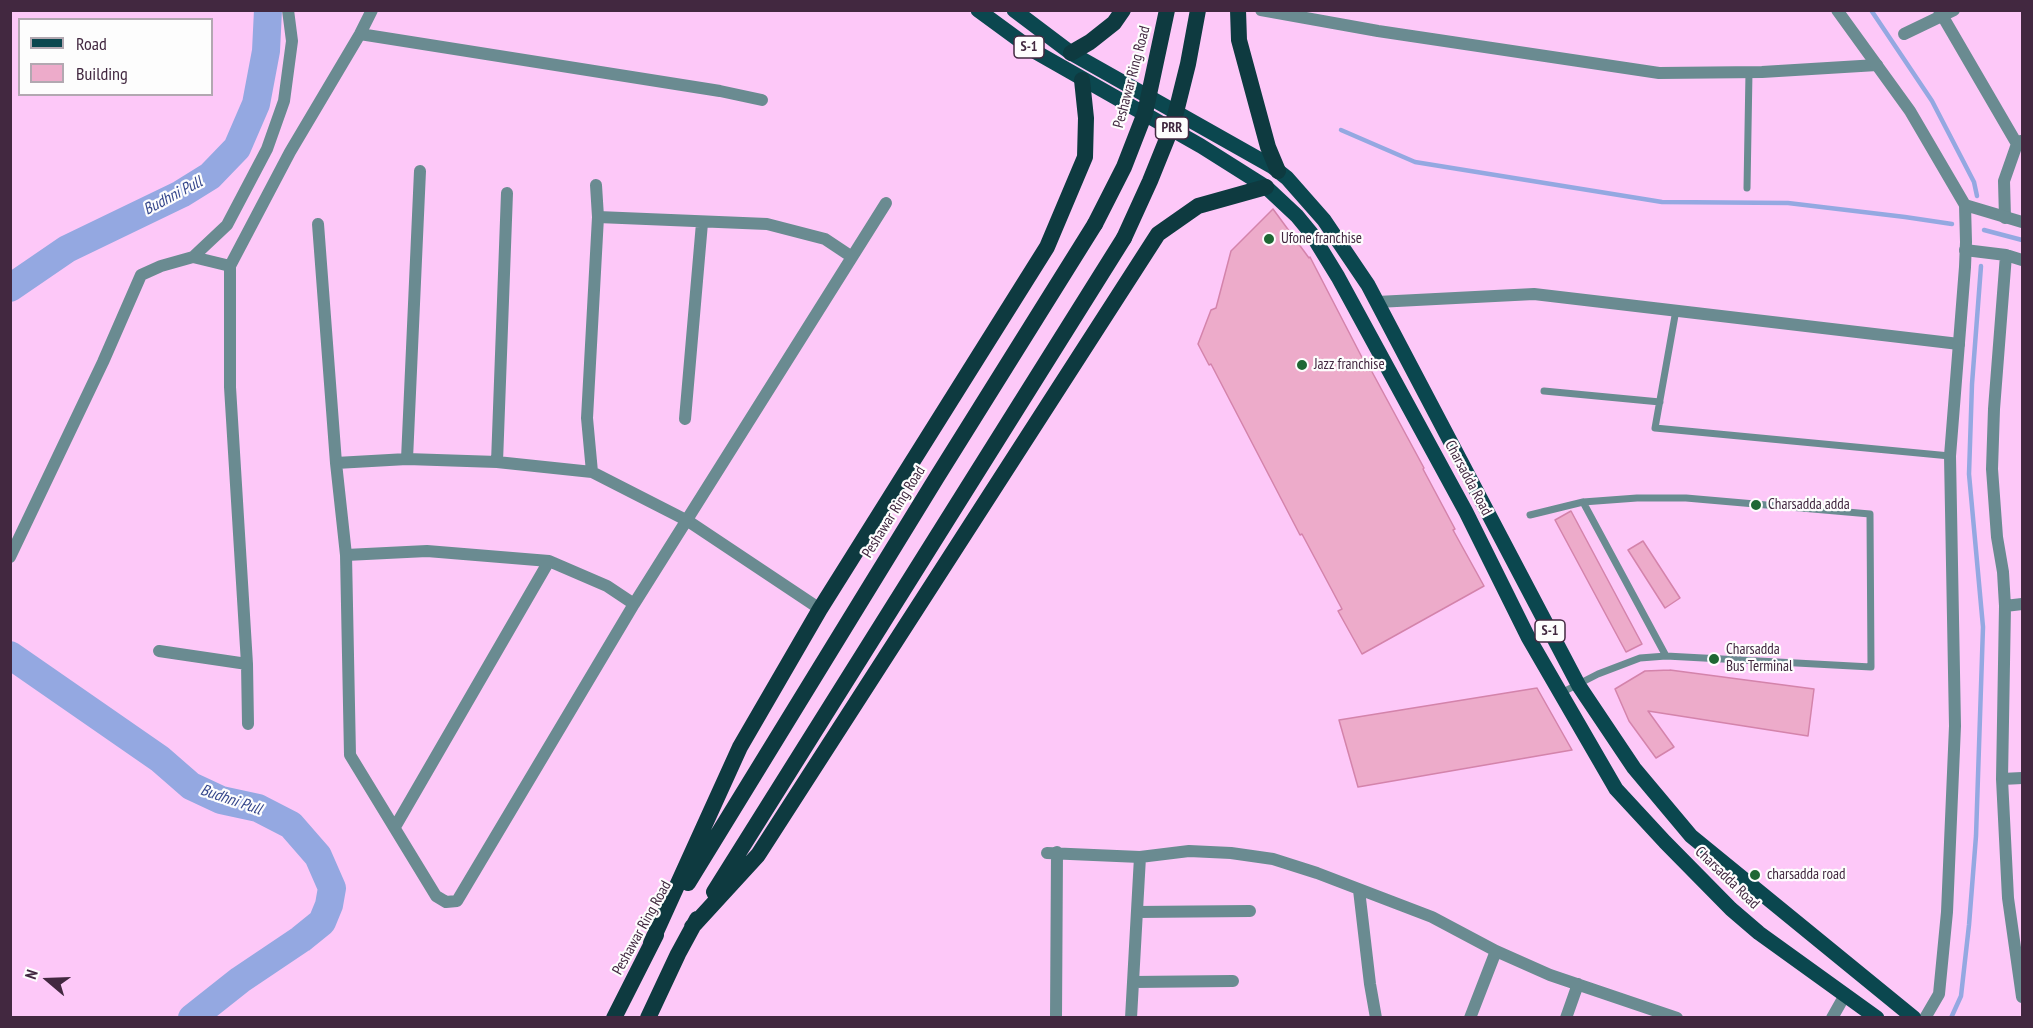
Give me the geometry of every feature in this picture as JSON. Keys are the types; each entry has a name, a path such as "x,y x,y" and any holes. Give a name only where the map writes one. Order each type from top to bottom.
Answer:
{"highway":[{"path":"1071,53 1090,42 1114,23 1123,10"},
{"name":"Peshawar Ring Road","path":"614,1017 651,943 1095,224 1124,167 1144,113 1167,10"},
{"name":"PRR","path":"692,927 1124,238 1173,124 1198,10"},
{"path":"1238,10 1239,40 1268,147 1278,171"},
{"path":"651,943 740,747 820,609 1047,247 1085,157 1086,118 1082,80"},
{"path":"648,1017 692,927 758,855 1158,234 1198,206 1266,187"}],"main road":[{"name":"Charsadda Road","path":"978,10 1034,51 1201,146 1266,187 1311,232 1328,258 1466,513 1528,637 1616,789 1658,835 1744,921 1877,1017"},
{"name":"Charsadda Road","path":"1014,10 1071,53 1287,178 1324,220 1368,285 1578,684 1634,768 1691,836 1914,1017"}],"street":[{"path":"10,557 103,362 141,275 161,266 193,257 227,225 267,149 284,101 292,41 288,10"},
{"path":"248,724 248,664 230,387 230,266 290,152 372,10"},
{"path":"1261,10 1378,31 1659,73 1749,72 1877,65"},
{"path":"1837,10 1910,111 1965,206 1966,242 1950,456 1955,726 1948,889 1939,994 1925,1017"},
{"path":"1904,34 1945,13 2020,142 2004,181 2005,218"},
{"path":"360,34 720,91 762,100"},
{"path":"407,459 420,171"},
{"path":"592,472 587,418 598,217 596,185"},
{"path":"497,462 507,193"},
{"path":"318,224 336,463 346,555 350,755 436,896 446,902 457,901 634,604 886,203"},
{"path":"1965,206 2022,222"},
{"path":"598,217 767,224 825,239 852,257"},
{"path":"685,419 702,223"},
{"path":"1965,250 2006,255 2022,260"},
{"path":"2006,255 1994,409 1992,469 2005,606 2002,779 2008,898 2022,997"},
{"path":"193,257 230,266"},
{"path":"1377,302 1534,294 1959,344"},
{"path":"336,463 407,459 497,462 592,472 688,521 820,609"},
{"path":"346,555 427,551 549,561 607,585 634,604"},
{"path":"395,827 549,561"},
{"path":"2005,606 2022,604"},
{"path":"159,651 248,664"},
{"path":"2002,779 2022,778"},
{"path":"1056,1017 1052,852 1140,857 1189,851 1231,853 1273,859 1317,873 1432,917 1527,966 1668,1016"},
{"path":"1131,1017 1140,857"},
{"path":"1359,890 1376,1017"},
{"path":"1137,912 1250,911"},
{"path":"1470,1017 1496,951"},
{"path":"1133,982 1233,981"},
{"path":"1566,1017 1578,984"},
{"path":"1832,1017 1845,995"}],"lane":[{"path":"1747,188 1749,72"},
{"path":"1676,310 1655,428 1950,456"},
{"path":"1544,391 1660,402"},
{"path":"1530,515 1583,502 1636,498 1686,498 1870,514 1871,667 1666,657 1640,658 1598,674 1561,693"},
{"path":"1583,502 1666,657"}],"building":[{"path":"1273,209 1310,257 1369,371 1371,370 1424,468 1455,529 1453,530 1484,586 1362,654 1338,611 1342,609 1302,534 1300,535 1211,364 1209,365 1198,344 1211,310 1216,308 1231,251"},
{"path":"1571,511 1642,644 1626,652 1555,520"},
{"path":"1643,541 1680,598 1665,608 1628,550"},
{"path":"1670,670 1814,689 1808,736 1648,711 1674,747 1656,758 1629,721 1615,689 1645,671"},
{"path":"1537,688 1572,750 1358,787 1339,720"}],"waterway":[{"name":"Budhni Pull","path":"10,288 67,249 181,194 210,176 237,148 256,104 266,51 268,10"},
{"path":"1871,10 1932,101 1974,182 1977,196"},
{"path":"1341,130 1415,162 1662,202 1788,203 1952,224"},
{"path":"1984,230 2022,240"},
{"path":"1951,1018 1961,996 1976,836 1983,627 1969,474 1972,384 1981,266"},
{"name":"Budhni Pull","path":"10,655 160,759 191,786 221,800 258,808 291,825 318,856 332,888 329,905 322,922 240,980 192,1018"}],"place":[{"name":"Ufone franchise","path":"1269,239"},
{"name":"Jazz franchise","path":"1302,365"},
{"name":"Charsadda adda","path":"1756,505"},
{"name":"Charsadda Bus Terminal","path":"1714,659"},
{"name":"charsadda road","path":"1755,875"}]}
